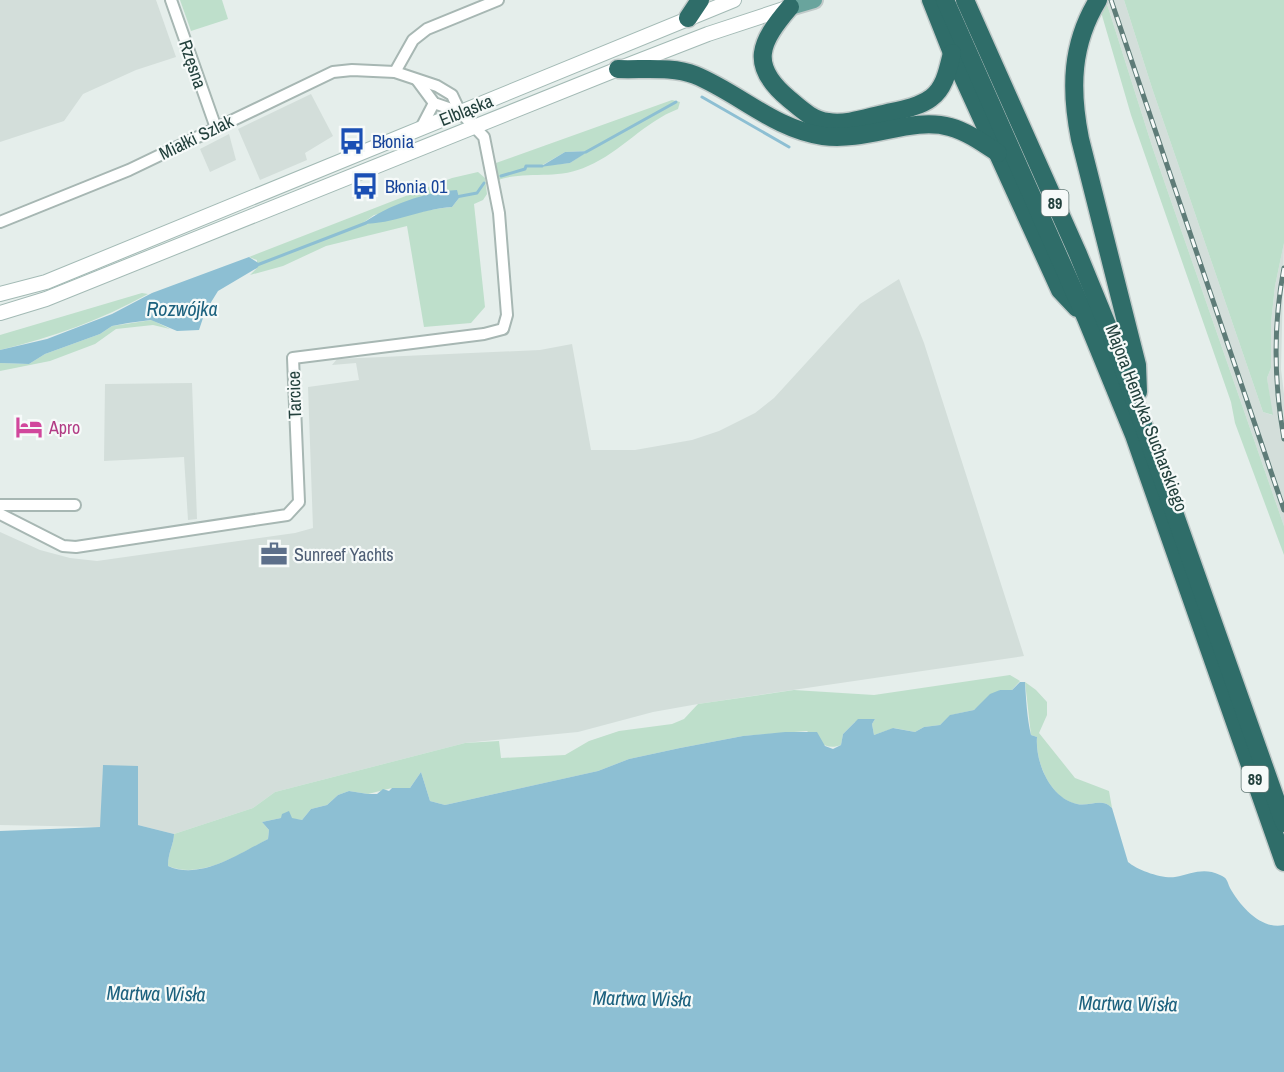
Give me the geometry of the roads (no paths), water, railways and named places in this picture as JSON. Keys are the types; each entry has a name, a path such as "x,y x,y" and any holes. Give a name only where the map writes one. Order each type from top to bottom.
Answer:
{"highway":[{"path":"688,18 700,0"},
{"path":"931,0 952,54 1060,290 1086,318"},
{"name":"Majora Henryka Sucharskiego","path":"945,0 1086,318 1134,435 1232,694 1284,823"},
{"name":"Majora Henryka Sucharskiego","path":"965,0 1078,254 1139,409 1284,862"},
{"path":"1098,0 1082,32 1077,50 1073,87 1080,139 1137,365 1139,409"},
{"path":"790,7 768,33 762,47 762,60 773,86 818,120 847,122 912,107 931,98 944,82 952,54"},
{"path":"618,69 674,71 694,75 775,120 822,136 867,136 931,124 966,132 998,153"}],"main road":[{"name":"Elbląska","path":"0,294 46,282 734,0"},
{"name":"Elbląska","path":"0,313 46,299 708,34 814,0"}],"street":[{"name":"Rzęsna","path":"171,0 216,128"},
{"path":"395,72 413,40 428,28 498,0"},
{"name":"Miałki Szlak","path":"0,222 129,170 333,72 352,70 395,72 437,86 452,95 460,112 476,127"},
{"path":"417,80 434,103 421,128"},
{"name":"Miałki Szlak","path":"434,103 460,112"},
{"name":"Tarcice","path":"0,514 63,546 76,547 287,515 299,501 293,358 484,334 503,329 507,315 499,213 486,139 476,127"},
{"path":"0,505 75,505"}],"water":[{"path":"589,151 570,163 540,167 565,152"},
{"path":"457,190 459,198 452,207 429,210 385,222 362,224 383,211 407,201 432,193"},
{"name":"Rozwójka","path":"249,257 260,264 218,291 205,312 199,330 177,331 151,320 128,323 112,326 100,334 45,354 29,364 0,363 0,350 47,339 112,314 152,293"},
{"name":"Martwa Wisła","path":"1020,682 1025,682 1031,735 1037,737 1039,757 1046,778 1059,795 1067,800 1082,805 1104,803 1112,808 1128,862 1143,871 1163,877 1203,871 1220,875 1226,879 1230,888 1252,916 1267,924 1284,925 1284,1072 0,1072 0,831 100,827 103,765 138,766 138,825 174,834 168,866 180,870 193,870 220,863 268,839 269,830 262,822 281,818 282,814 289,811 292,818 302,820 311,809 327,805 338,795 349,791 377,794 383,789 389,791 392,788 410,788 421,772 430,801 445,805 598,771 629,759 743,736 817,732 825,746 833,749 841,745 843,734 858,719 875,719 872,724 874,735 893,728 915,732 924,727 940,725 950,715 974,710 990,694 1000,690 1012,690"}],"waterway":[{"path":"702,97 789,147"},
{"name":"Rozwójka","path":"586,152 676,102"},
{"name":"Rozwójka","path":"501,176 525,169 526,166 542,166"},
{"name":"Rozwójka","path":"456,197 477,193 484,183"},
{"name":"Rozwójka","path":"257,265 366,223"}],"railway":[{"path":"1111,0 1284,510"},
{"path":"1284,268 1280,289 1276,354 1278,397 1284,439"}],"place":[{"name":"Błonia","path":"352,141"},
{"name":"Błonia 01","path":"365,186"},
{"name":"Apro","path":"29,427"},
{"name":"Sunreef Yachts","path":"274,554"}]}
